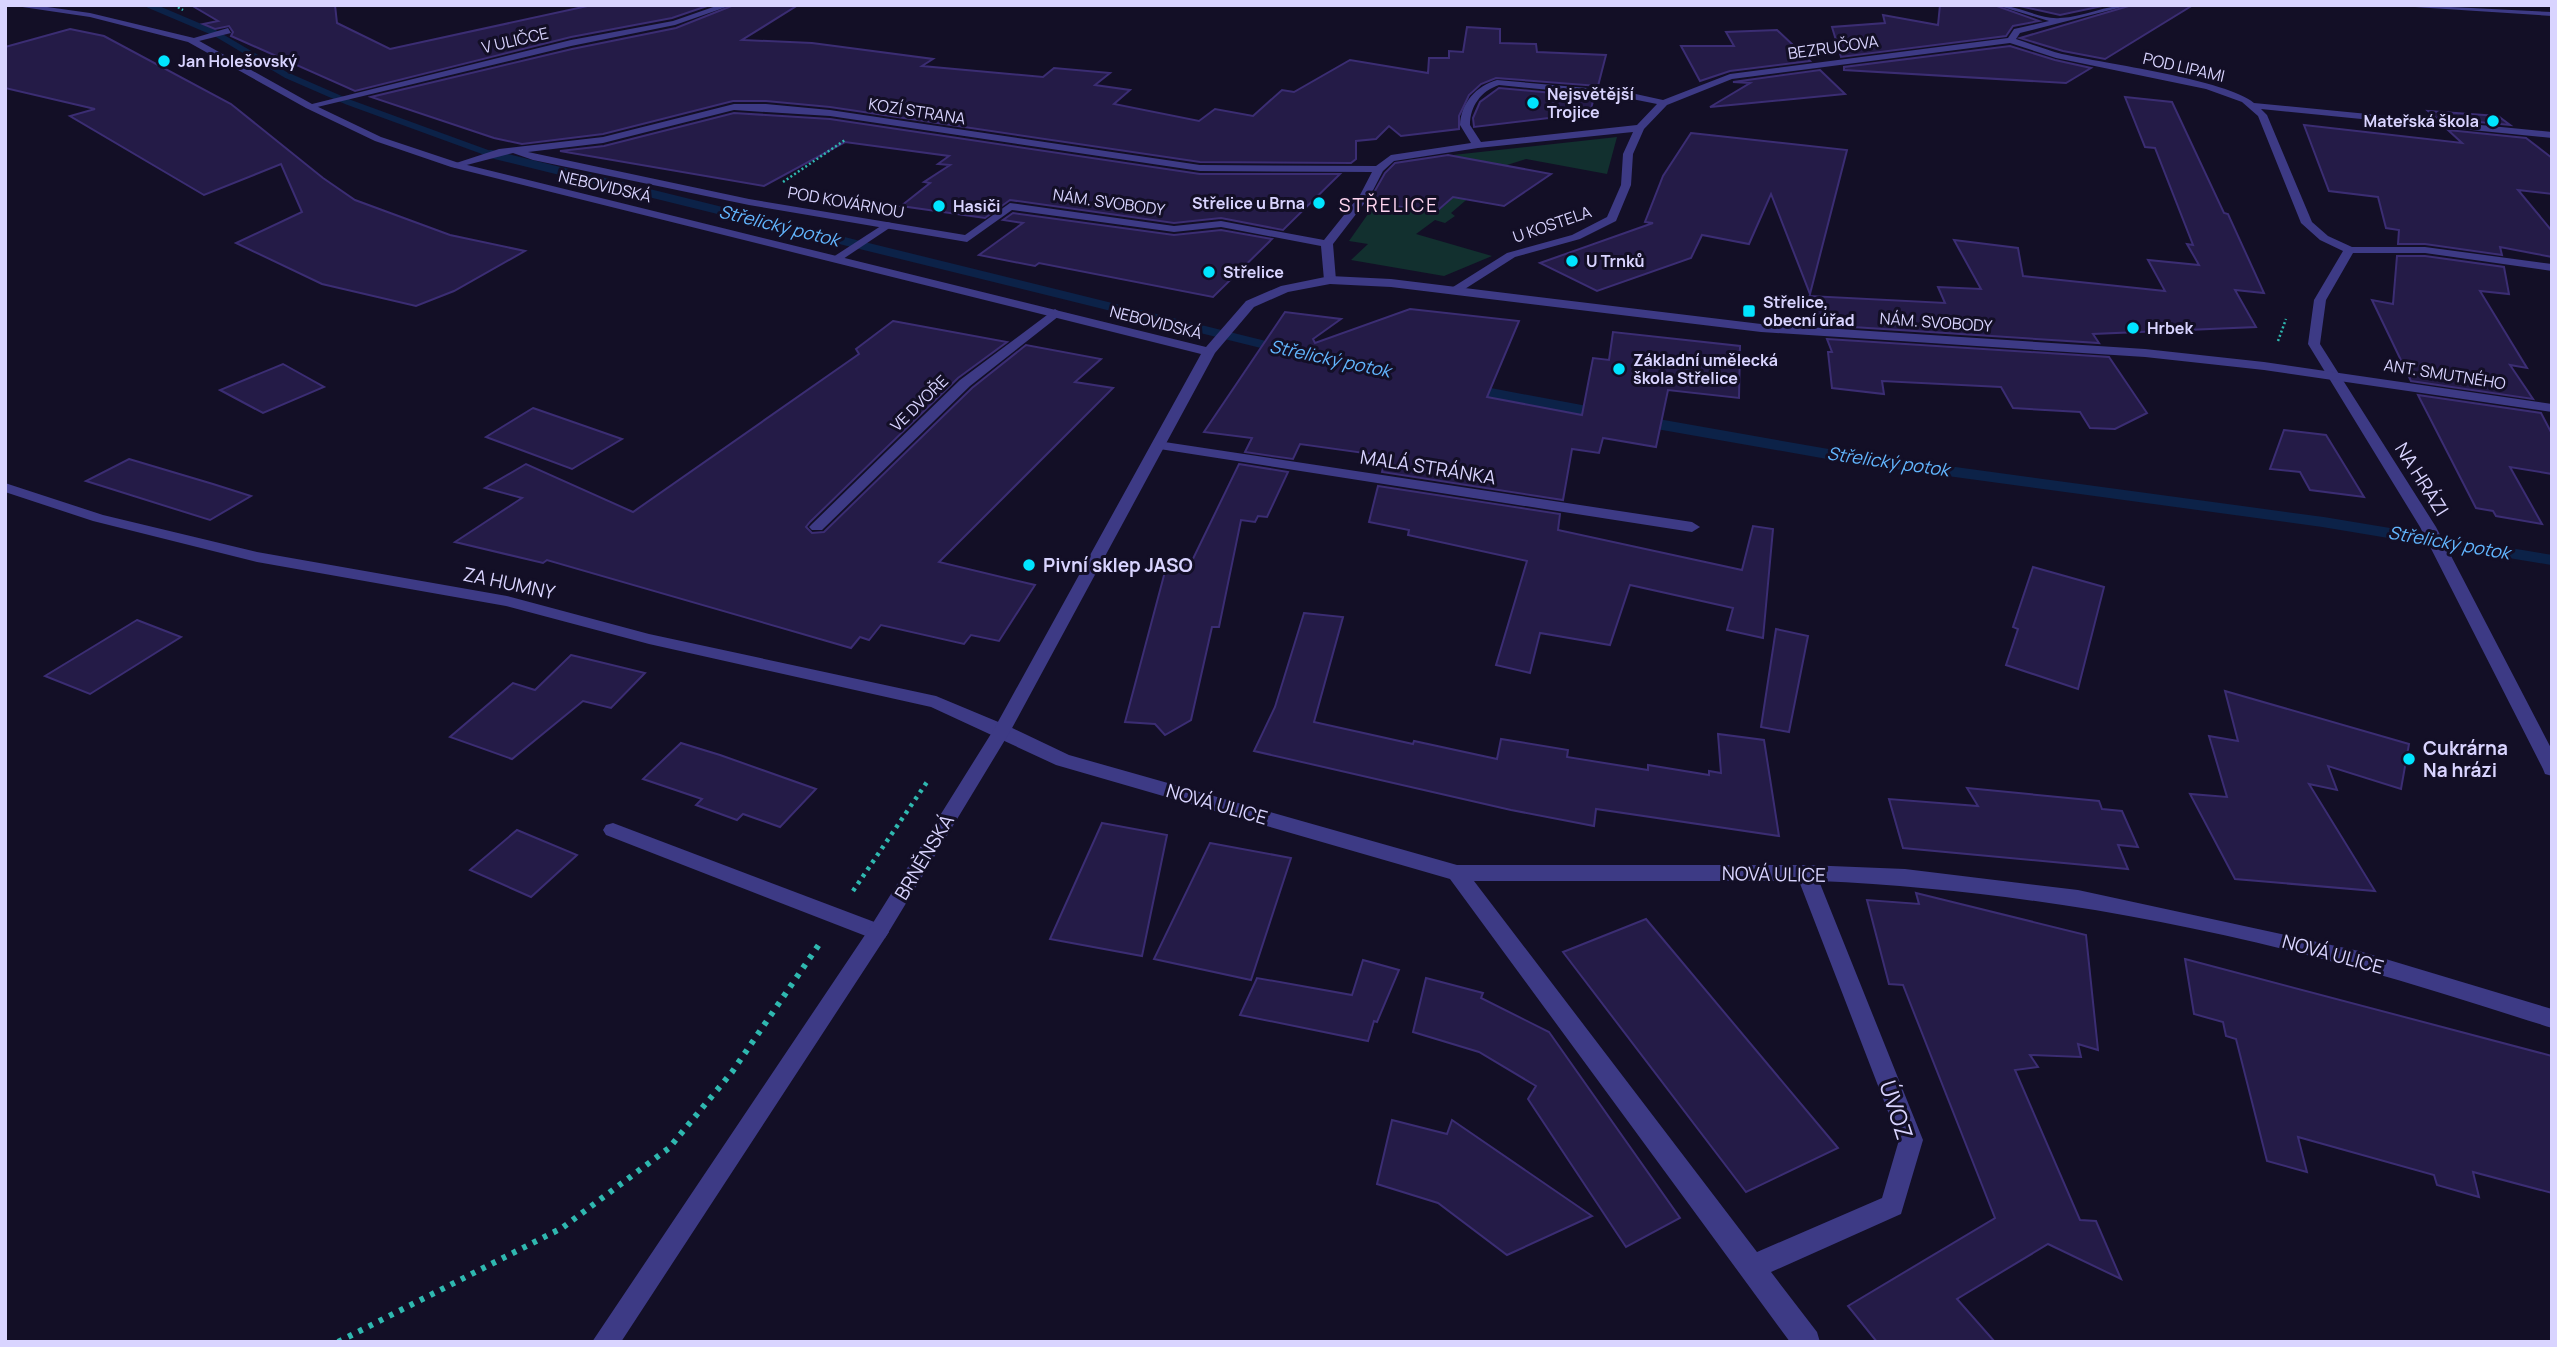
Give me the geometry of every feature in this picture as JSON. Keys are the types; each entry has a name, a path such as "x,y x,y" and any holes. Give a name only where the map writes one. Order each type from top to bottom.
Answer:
{"street":[{"name":"NEBOVIDSKÁ","path":"13,5 90,15 191,40 309,106 378,139 454,165 1055,313 1214,346"},
{"name":"V ULIČCE","path":"309,106 571,43 675,23 728,5"},
{"path":"2000,5 2058,21"},
{"path":"2011,40 2017,31 2126,5"},
{"path":"2415,5 2552,14"},
{"path":"191,40 228,31"},
{"name":"BEZRUČOVA","path":"1664,103 1730,77 1915,50 2011,40"},
{"name":"POD LIPAMI","path":"2011,40 2056,55 2208,87 2255,106 2552,135"},
{"path":"1478,145 1466,131 1466,119 1471,102 1482,89 1495,83 1512,82 1599,91 1664,103"},
{"name":"U KOSTELA","path":"1457,290 1511,255 1576,236 1612,219 1626,185 1628,154 1640,128 1664,103"},
{"path":"2255,106 2262,116 2307,223 2324,237 2350,250 2425,250 2552,268"},
{"name":"KOZÍ STRANA","path":"454,165 499,152 603,140 734,107 796,109 1200,168 1379,169"},
{"path":"1330,280 1327,244 1365,195 1379,169 1391,158 1478,145 1640,128"},
{"name":"NEBOVIDSKÁ","path":"513,150 533,157 749,202"},
{"name":"POD KOVÁRNOU","path":"749,202 967,239 1010,206"},
{"name":"NÁM. SVOBODY","path":"1010,206 1174,229 1221,224 1327,244"},
{"path":"836,259 887,225"},
{"name":"NA HRÁZI","path":"2350,250 2340,262 2320,300 2314,344 2445,557 2552,769"},
{"name":"NÁM. SVOBODY","path":"1214,346 1250,304 1286,289 1330,280 1457,290 1761,328 2145,353 2332,375"},
{"name":"VE DVOŘE","path":"817,527 965,383 1055,313"},
{"name":"BRNĚNSKÁ","path":"605,1342 878,933 1002,730 1214,346"},
{"name":"ANT. SMUTNÉHO","path":"2332,375 2552,408"},
{"name":"MALÁ STRÁNKA","path":"1158,445 1692,527"},
{"name":"ZA HUMNY","path":"5,487 98,518 257,557 507,601 649,639 936,702 1002,730"},
{"name":"NOVÁ ULICE","path":"1002,730 1063,760 1457,873 1806,873 1905,877 2078,898 2360,960 2552,1018"},
{"path":"613,830 878,933"},
{"path":"1457,873 1807,1342"},
{"name":"ÚVOZ","path":"1752,1267 1892,1206 1910,1140 1806,873"}],"path":[{"path":"749,202 838,147 866,119"},
{"path":"338,1342 562,1228 669,1148 732,1072 927,782"}],"green space":[{"path":"1617,137 1607,174 1526,159 1507,165 1451,213 1455,216 1445,223 1435,220 1416,234 1492,256 1444,276 1351,260 1368,244 1349,241 1375,204 1437,212 1492,164 1463,160 1407,160"}],"building":[{"path":"191,5 335,5 337,23 390,49 592,5 710,5 672,18 571,37 355,91 231,36 233,32 229,26 215,29 203,24 218,21"},
{"path":"734,5 798,5 742,40 812,43 933,59 922,66 1043,77 1054,68 1110,73 1095,85 1130,90 1114,104 1199,121 1215,109 1253,116 1282,90 1294,92 1350,60 1428,73 1429,58 1449,58 1449,51 1463,52 1467,27 1500,29 1500,43 1536,44 1537,52 1606,55 1598,86 1496,78 1481,84 1469,95 1459,116 1459,129 1401,136 1389,126 1376,139 1356,141 1356,159 1351,163 1200,162 830,107 766,101 733,101 603,134 522,144 494,138 371,97 572,49 676,28"},
{"path":"1940,5 1994,5 2039,21 2013,26 2006,36 1841,57 1832,27 1885,23 1883,15 1938,25"},
{"path":"2015,5 2107,5 2060,15"},
{"path":"2132,5 2193,5 2105,59 2063,51 2020,38"},
{"path":"70,29 104,36 231,104 323,178 355,200 450,235 525,251 454,291 416,306 322,284 236,243 302,212 281,164 204,195 70,116 95,109 5,88 5,47"},
{"path":"1777,30 1810,61 1730,71 1700,81 1681,46 1734,46 1726,32"},
{"path":"2010,46 2091,68 2066,83 1844,70 1844,67"},
{"path":"1820,70 1845,94 1710,107 1750,83 1733,82"},
{"name":"Nejsvětější Trojice","path":"1499,88 1594,97 1590,113 1474,127 1473,118 1480,102"},
{"path":"2125,97 2172,102 2264,293 2235,290 2256,327 2093,334 2099,343 1822,325 1810,296 1945,303 1938,287 1981,289 1954,240 2018,248 2023,276 2165,291 2148,260 2199,265 2187,244 2193,245 2155,148 2145,147"},
{"path":"2428,111 2498,116 2510,125 2436,118"},
{"path":"734,113 830,119 1200,174 1340,174 1283,230 1221,218 1174,223 1010,200 985,218 901,206 930,183 924,182 950,165 938,164 949,156 845,142 764,186 560,151 604,146"},
{"path":"2304,125 2462,143 2448,130 2526,138 2552,158 2552,194 2518,190 2552,231 2552,257 2500,247 2502,255 2425,244 2398,244 2399,230 2386,228 2378,197 2329,191"},
{"path":"1691,133 1847,150 1810,294 1771,194 1749,244 1702,235 1691,258 1597,291 1540,263 1653,223 1645,222 1663,176"},
{"path":"1448,155 1551,174 1504,206 1453,197 1437,211 1368,203 1385,173 1395,163"},
{"path":"1013,213 1174,235 1221,230 1272,239 1213,297 1039,263 1035,266 979,255 1023,223 1003,220"},
{"path":"2397,256 2425,256 2504,267 2509,294 2480,291 2527,368 2510,365 2533,399 2411,381 2372,300 2393,304"},
{"path":"1410,309 1519,321 1487,397 1582,415 1593,358 1609,360 1613,332 1740,346 1739,398 1668,390 1656,447 1603,438 1599,453 1572,449 1563,500 1382,472 1386,456 1300,444 1293,459 1245,452 1252,438 1204,432 1285,312 1341,319 1313,339 1315,343"},
{"path":"893,321 1007,342 958,378 810,522 806,527 812,533 824,532 972,388 1026,345 1101,359 1075,382 1113,388 939,562 1035,585 999,641 971,635 964,644 881,625 869,640 860,637 851,648 547,560 543,563 455,542 522,498 485,488 526,464 633,512 859,354 856,349"},
{"path":"1827,339 2109,357 2147,413 2115,429 2090,428 2080,412 2013,408 2001,387 1882,381 1884,394 1832,388 1828,352 1832,352"},
{"path":"283,364 324,387 263,413 220,390"},
{"path":"2418,395 2541,413 2552,434 2552,474 2510,467 2542,524 2496,516 2493,511 2476,508"},
{"path":"533,408 622,439 572,469 486,437"},
{"path":"2284,430 2326,435 2364,497 2310,490 2300,472 2270,469"},
{"path":"129,459 251,496 210,520 86,481"},
{"path":"1239,464 1288,472 1267,517 1258,516 1255,522 1241,520 1219,627 1212,627 1191,720 1165,735 1155,724 1125,722 1167,564 1190,565"},
{"path":"1378,486 1560,514 1558,530 1742,570 1753,526 1773,529 1763,638 1727,630 1733,608 1630,585 1610,645 1540,633 1530,673 1496,665 1527,561 1408,535 1409,530 1369,522"},
{"path":"2033,567 2104,587 2078,689 2006,665 2018,629 2013,627"},
{"path":"1304,613 1343,617 1314,722 1497,759 1501,739 1568,750 1567,757 1648,770 1648,765 1709,775 1709,771 1721,773 1718,734 1764,740 1779,836 1596,809 1594,826 1511,810 1254,751 1275,707"},
{"path":"137,620 181,637 90,694 45,676"},
{"path":"1776,629 1808,636 1789,732 1761,727"},
{"path":"571,655 645,673 611,708 583,701 512,759 450,737 513,683 535,690"},
{"path":"2225,691 2409,744 2401,789 2328,766 2337,790 2309,784 2375,891 2235,879 2190,794 2227,797 2209,736 2238,741"},
{"path":"681,743 816,789 780,827 743,814 737,820 696,805 702,799 643,779"},
{"path":"1967,788 2099,801 2102,809 2122,811 2138,847 2118,845 2128,869 1903,848 1889,799 1978,806"},
{"path":"1102,823 1167,835 1142,956 1050,939"},
{"path":"517,830 577,855 531,897 470,870"},
{"path":"1210,843 1291,858 1251,980 1154,959"},
{"path":"1916,893 2086,935 2098,1050 2078,1044 2081,1057 2030,1055 2038,1067 2015,1070 2080,1220 2096,1221 2121,1279 2048,1244 1957,1299 1995,1342 1877,1342 1848,1306 1995,1218 1903,985 1889,984 1867,900 1919,904"},
{"path":"1646,919 1838,1148 1746,1192 1563,952"},
{"path":"2185,959 2552,1056 2552,1193 2473,1172 2479,1197 2437,1185 2434,1175 2298,1137 2307,1172 2267,1161 2236,1039 2226,1036 2223,1022 2194,1014"},
{"path":"1363,960 1399,970 1377,1022 1374,1021 1368,1041 1240,1015 1257,978 1352,995"},
{"path":"1426,978 1483,993 1481,998 1549,1032 1680,1218 1626,1247 1528,1099 1536,1086 1479,1052 1413,1032"},
{"path":"1392,1120 1447,1134 1452,1120 1592,1216 1507,1255 1438,1203 1377,1184"}],"waterway":[{"name":"Střelický potok","path":"149,5 215,33 286,75 348,102 496,156"},
{"name":"Střelický potok","path":"491,154 1278,348"},
{"name":"Střelický potok","path":"1474,390 1597,413"},
{"name":"Střelický potok","path":"1646,422 1845,457 2323,522 2552,560"}],"place":[{"name":"Jan Holešovský","path":"164,61"},
{"name":"Nejsvětější Trojice","path":"1533,103"},
{"name":"Mateřská škola","path":"2493,121"},
{"name":"Střelice u Brna","path":"1319,203"},
{"name":"Hasiči","path":"939,206"},
{"name":"U Trnků","path":"1572,261"},
{"name":"Střelice","path":"1209,272"},
{"name":"Střelice, obecní úřad","path":"1749,311"},
{"name":"Hrbek","path":"2133,328"},
{"name":"Základní umělecká škola Střelice","path":"1619,369"},
{"name":"Pivní sklep JASO","path":"1029,565"},
{"name":"Cukrárna Na hrázi","path":"2409,759"}],"district":[{"name":"STŘELICE","path":"1389,205"}]}
